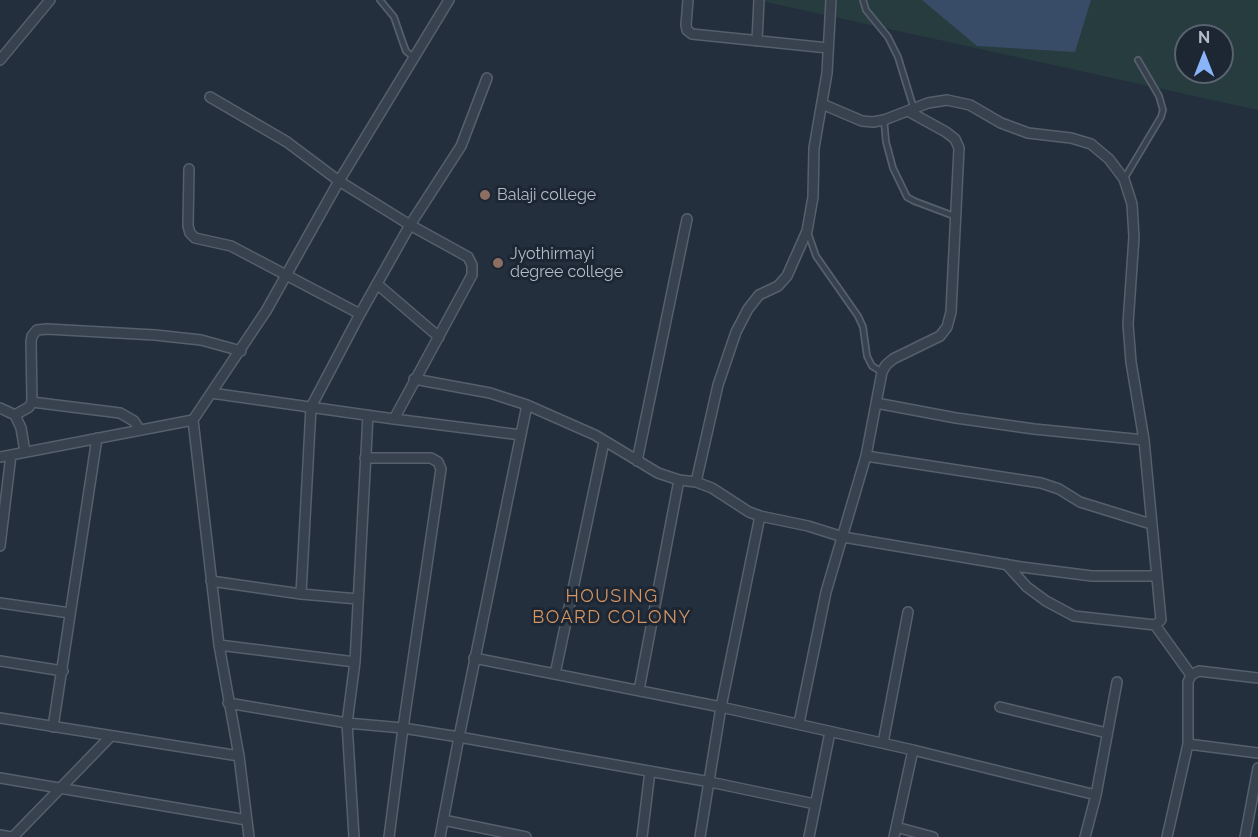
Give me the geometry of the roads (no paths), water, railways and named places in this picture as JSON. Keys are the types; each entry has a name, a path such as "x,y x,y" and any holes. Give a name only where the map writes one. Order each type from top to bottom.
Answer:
{"street":[{"path":"0,60 50,0"},
{"path":"249,837 239,756 219,645 194,420 241,351 339,181 449,0"},
{"path":"688,0 686,25 687,30 692,34 828,48"},
{"path":"757,41 759,0"},
{"path":"696,482 718,385 736,332 747,309 759,295 778,286 787,276 807,231 813,197 814,148 827,73 831,0"},
{"path":"301,594 311,407 410,225 461,146 487,78"},
{"path":"210,97 287,142 339,181 410,225 468,257 472,265 472,275 394,419"},
{"path":"822,104 862,121 873,122 928,103 947,100 970,105 1002,123 1028,133 1071,138 1091,144 1109,159 1124,179 1131,204 1134,237 1128,324 1131,362 1144,440 1161,620 1155,625 1074,616 1046,601 1027,587 1006,564"},
{"path":"799,723 826,592 866,456 882,372 893,359 940,336 947,327 953,294 959,148 955,139 911,110"},
{"path":"189,169 188,226 195,238 231,246 360,314"},
{"path":"637,461 687,219"},
{"path":"377,284 439,337"},
{"path":"15,415 29,407 32,402 31,342 32,336 38,330 155,335 201,340 241,351"},
{"path":"414,379 490,393 527,405 595,435 658,473 712,488 749,512 760,516 808,526 843,537 1006,564 1092,576 1156,576"},
{"path":"211,393 521,435"},
{"path":"32,402 120,413 134,421 140,430"},
{"path":"876,403 1023,427 1144,440"},
{"path":"440,837 474,658 527,405"},
{"path":"0,408 15,415 21,428 25,452"},
{"path":"354,837 347,723 355,663 368,415"},
{"path":"0,457 194,420"},
{"path":"53,727 97,438"},
{"path":"555,674 604,442"},
{"path":"0,546 11,454"},
{"path":"866,456 1041,483 1059,489 1080,502 1151,524"},
{"path":"365,458 431,458 438,462 441,468 389,837"},
{"path":"639,690 679,480"},
{"path":"700,837 721,707 760,516"},
{"path":"211,581 301,594 358,599"},
{"path":"0,603 70,613"},
{"path":"883,743 908,612"},
{"path":"1155,625 1191,675"},
{"path":"219,645 355,663"},
{"path":"474,658 799,723 1096,795"},
{"path":"0,661 63,671"},
{"path":"1167,837 1188,744 1188,682 1191,675 1199,671 1258,678"},
{"path":"1085,837 1096,795 1116,682"},
{"path":"228,703 347,723 403,728 459,737 710,782 815,804"},
{"path":"1000,707 1107,733"},
{"path":"0,718 239,756"},
{"path":"809,837 830,732"},
{"path":"0,835 12,837 111,736"},
{"path":"1188,744 1258,753"},
{"path":"913,750 895,832 933,837"},
{"path":"1245,837 1256,792 1258,768"},
{"path":"642,837 650,771"},
{"path":"0,778 247,820"},
{"path":"443,820 526,837"}],"lane":[{"path":"380,0 394,17 406,51 414,57"},
{"path":"863,0 866,10 888,37 898,57 911,110"},
{"path":"1124,179 1163,110 1160,96 1138,60"},
{"path":"884,120 892,168 907,197 955,216"},
{"path":"807,231 816,256 858,316 867,356 872,366 882,372"}],"water":[{"path":"922,0 1091,0 1075,52 977,46"}],"place":[{"name":"Balaji college","path":"485,195"},
{"name":"Jyothirmayi degree college","path":"498,263"}],"district":[{"name":"HOUSING BOARD COLONY","path":"612,607"}]}
